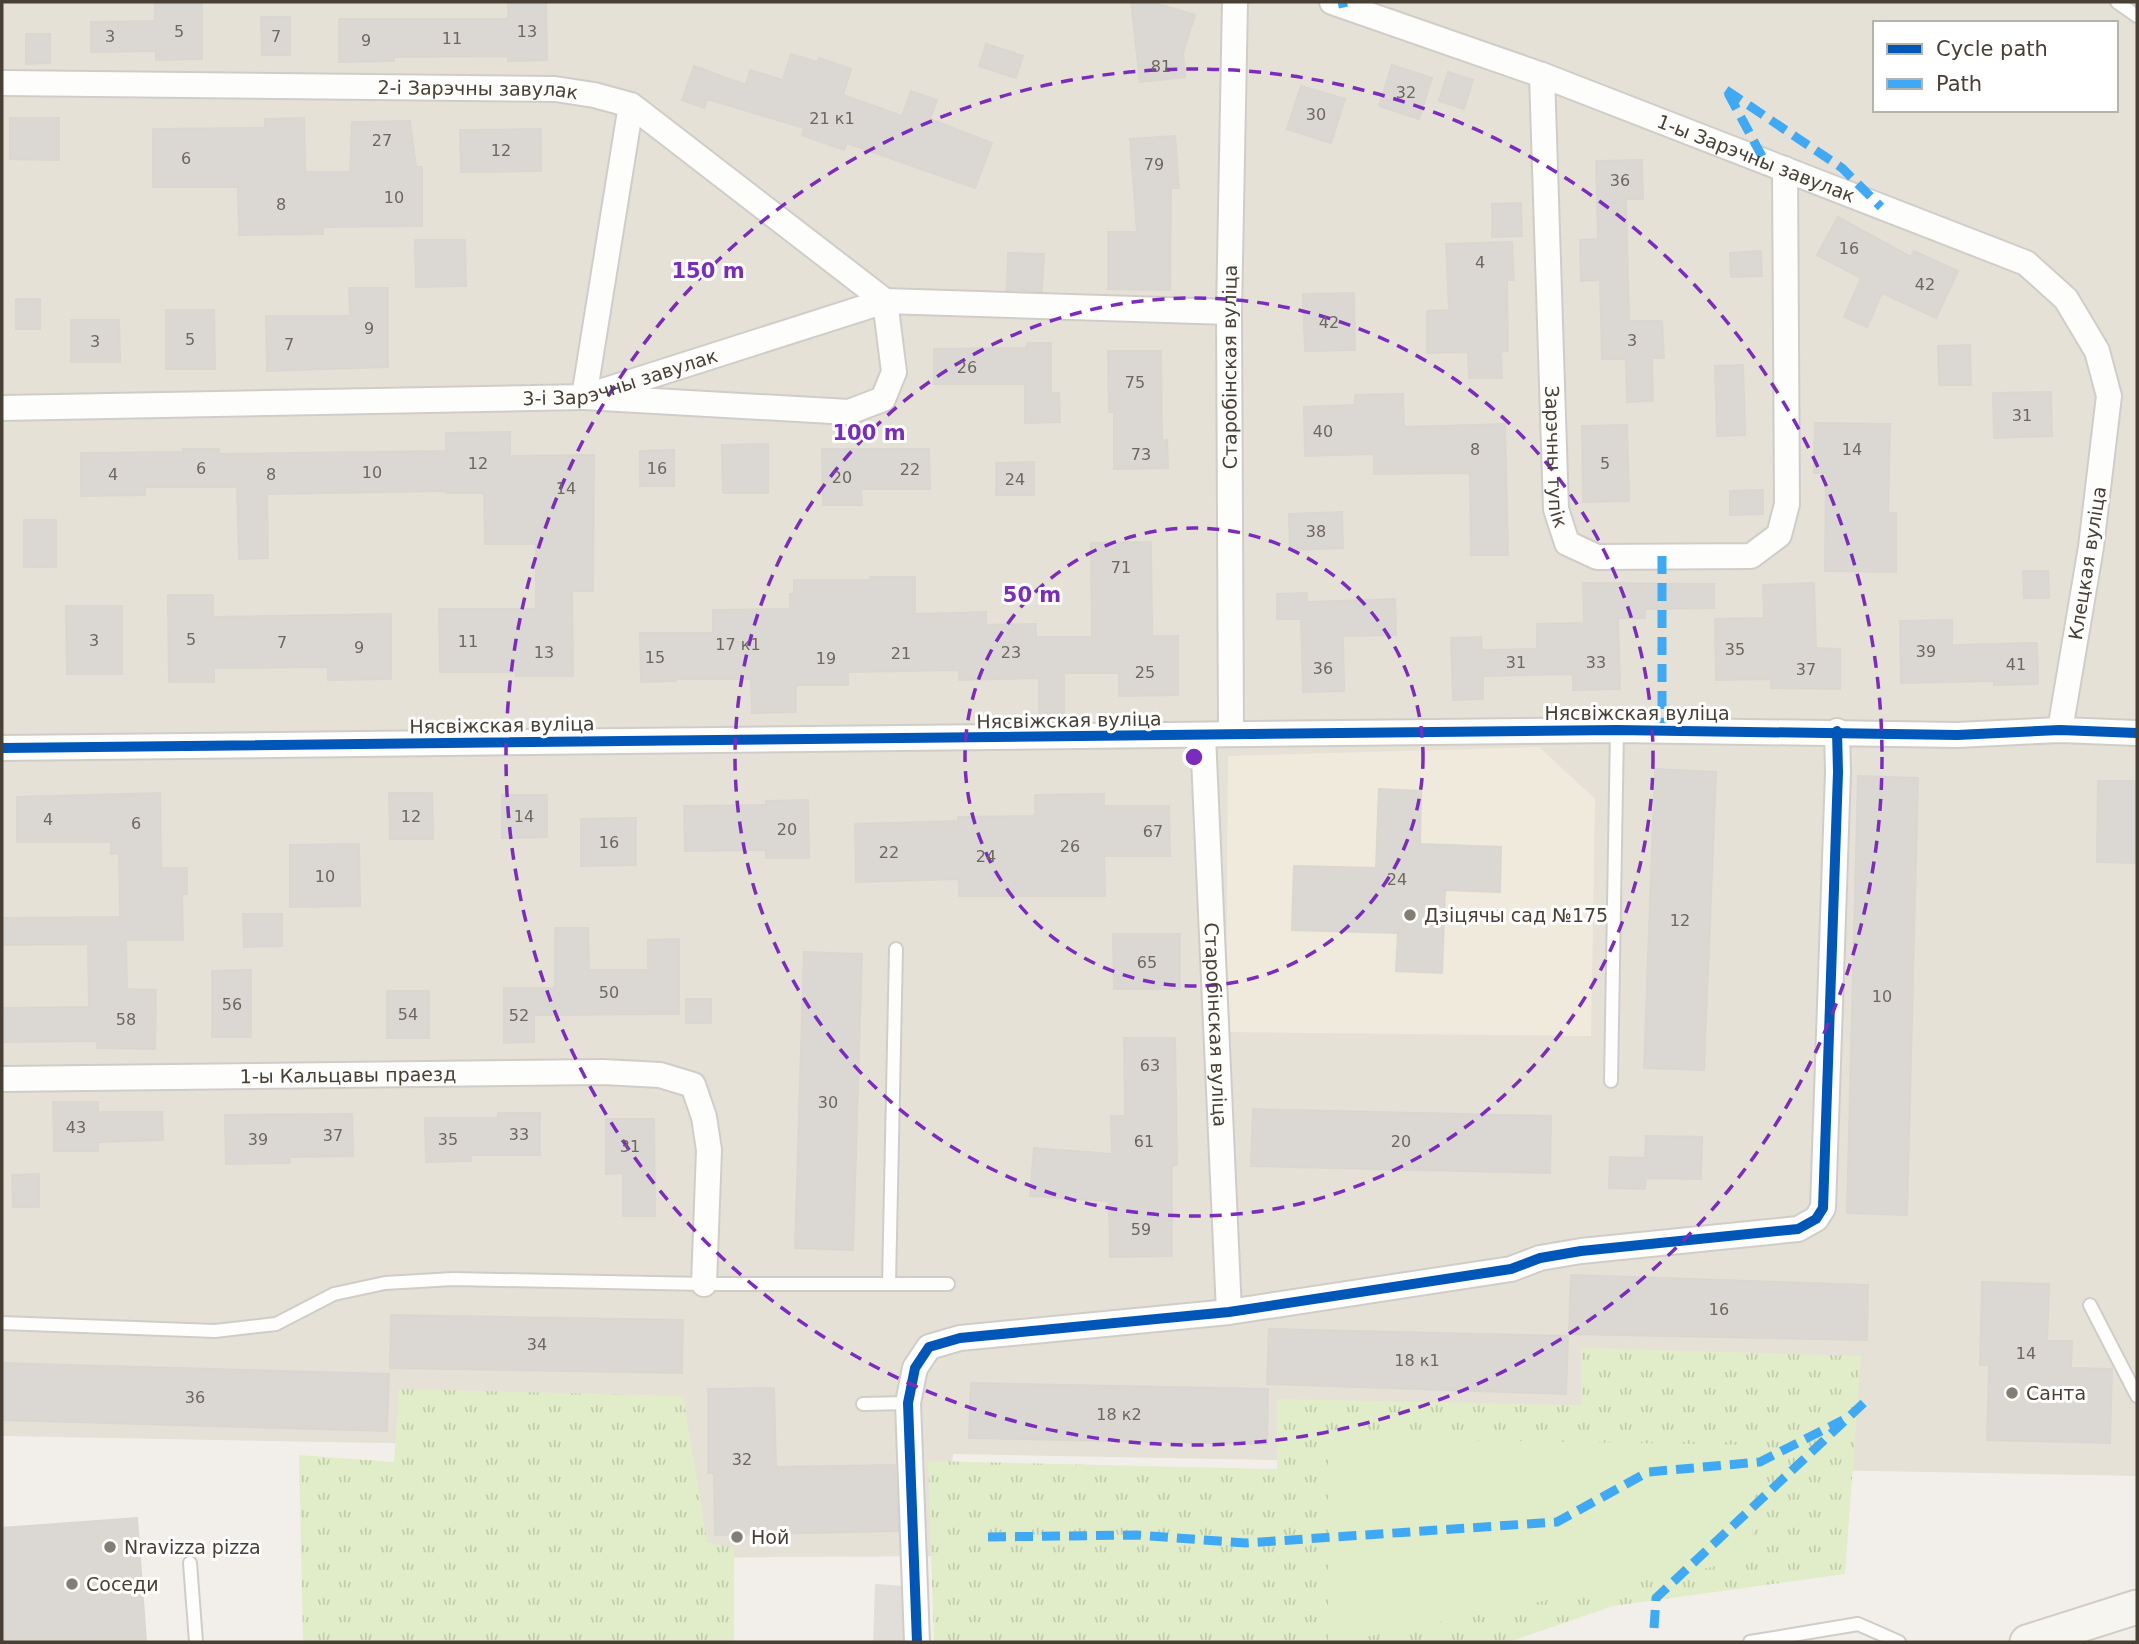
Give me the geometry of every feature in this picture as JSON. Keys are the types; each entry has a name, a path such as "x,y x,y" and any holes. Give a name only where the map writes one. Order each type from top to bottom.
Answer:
{"main road":[{"path":"2027,1642 2137,1607"}],"street":[{"name":"Старобінская вуліца","path":"1231,733 1229,312 1236,2"},
{"name":"1-ы Зарэчны завулак","path":"1332,2 1542,75 2026,263 2066,299 2097,351 2109,396"},
{"name":"Зарэчны тупік","path":"1542,75 1556,509 1567,543 1597,557 1751,556 1779,535 1787,504 1785,169"},
{"name":"2-і Зарэчны завулак","path":"2,83 555,89 594,95 631,105 885,301"},
{"path":"631,105 583,397 849,412 883,399 894,372 885,301"},
{"name":"3-і Зарэчны завулак","path":"2,408 583,397 885,301 1229,312"},
{"name":"Клецкая вуліца","path":"2060,730 2092,535 2109,396"},
{"name":"Нясвіжская вуліца","path":"2,748 1617,730 1837,731 1957,735 2060,730 2137,733"},
{"path":"917,1642 908,1403 915,1367 929,1347 960,1338 1229,1312 1501,1271 1540,1258 1581,1251 1798,1229 1816,1219 1823,1208 1838,772 1837,731"},
{"name":"Старобінская вуліца","path":"1203,736 1229,1312"},
{"name":"1-ы Кальцавы праезд","path":"2,1079 603,1072 660,1075 693,1085 704,1117 709,1150 704,1284"}],"lane":[{"path":"2117,2 2137,16"},
{"path":"1611,1081 1617,730"},
{"path":"889,1284 896,949"},
{"path":"2,1323 215,1332 276,1324 334,1294 385,1283 453,1279 704,1284 948,1284"},
{"path":"2090,1305 2137,1396"},
{"path":"863,1405 908,1403"},
{"path":"190,1563 196,1642"},
{"path":"1750,1642 1858,1623 1899,1642"}],"shaded area":[{"path":"2,2 2137,2 2137,1476 953,1454 945,1556 660,1558 654,1448 2,1436"},
{"name":"Дзіцячы сад №175","path":"1539,747 1595,799 1591,1036 1226,1032 1228,756"},
{"path":"875,1584 905,1586 903,1642 873,1642"}],"green space":[{"path":"1581,1348 1861,1356 1845,1574 1613,1606 1509,1642 934,1642 928,1461 1277,1469 1277,1399 1581,1405"},
{"path":"399,1389 683,1396 707,1542 734,1548 734,1642 303,1642 299,1455 394,1462"},
{"path":"1328,1438 1758,1445 1751,1559 1340,1642 1328,1642"}],"building":[{"path":"155,2 202,2 202,59 156,60 156,51 91,52 91,22 155,21"},
{"path":"508,2 546,2 547,60 508,61 508,56 394,57 394,61 339,62 339,19 508,19"},
{"path":"1131,2 1151,2 1195,15 1183,53 1185,77 1140,82"},
{"path":"261,17 290,17 290,55 262,55"},
{"path":"26,34 50,34 50,63 26,64"},
{"path":"986,44 1023,56 1016,78 979,66"},
{"path":"791,54 817,62 819,58 851,69 843,95 902,116 911,91 937,100 930,119 992,143 975,188 847,143 844,150 802,135 804,128 707,99 704,108 682,100 694,66 746,85 750,70 783,80"},
{"path":"1392,65 1432,78 1419,119 1379,106"},
{"path":"1448,72 1473,80 1464,109 1439,101"},
{"path":"1301,86 1345,99 1331,143 1287,129"},
{"path":"10,118 59,118 59,160 10,159"},
{"path":"304,118 305,172 350,172 352,122 410,121 416,167 422,167 422,226 323,227 323,234 239,235 238,187 153,187 153,129 265,128 265,119"},
{"path":"541,129 541,171 461,172 460,130"},
{"path":"1175,136 1179,188 1171,188 1170,290 1108,289 1108,232 1137,232 1130,139"},
{"path":"1642,160 1643,199 1626,199 1629,321 1662,321 1664,358 1652,358 1653,401 1627,402 1626,359 1602,359 1600,280 1581,281 1580,240 1598,239 1596,161"},
{"path":"1521,203 1522,236 1492,237 1492,204"},
{"path":"1838,217 1911,257 1914,251 1958,271 1936,318 1882,293 1867,327 1844,317 1861,278 1817,255"},
{"path":"415,240 465,240 466,286 416,287"},
{"path":"1512,242 1514,280 1507,280 1508,351 1501,352 1502,378 1469,378 1468,352 1427,353 1427,311 1449,310 1446,244"},
{"path":"1761,251 1762,276 1731,277 1730,253"},
{"path":"1008,253 1044,254 1042,291 1007,290"},
{"path":"349,288 388,288 388,367 267,371 266,316 350,316"},
{"path":"1354,293 1355,350 1305,351 1303,294"},
{"path":"16,299 40,299 40,329 16,329"},
{"path":"166,310 214,310 215,369 166,369"},
{"path":"71,320 119,320 120,362 71,362"},
{"path":"1027,343 1051,343 1051,393 1059,393 1060,422 1025,423 1025,384 934,384 934,349 1027,348"},
{"path":"1970,345 1971,385 1939,385 1938,346"},
{"path":"1108,351 1161,351 1162,440 1167,440 1168,468 1114,469 1114,412 1109,412"},
{"path":"1743,365 1745,435 1717,436 1715,366"},
{"path":"2051,392 2052,436 1994,438 1993,393"},
{"path":"1403,394 1404,427 1505,424 1508,555 1471,555 1470,473 1374,474 1374,454 1305,456 1304,407 1355,405 1355,395"},
{"path":"1815,423 1890,424 1888,513 1896,513 1896,572 1825,571 1826,473 1814,473"},
{"path":"1627,425 1629,501 1583,502 1582,426"},
{"path":"510,432 510,456 594,455 593,591 572,591 573,676 516,676 516,672 440,672 439,609 536,609 536,544 485,544 484,493 446,491 267,494 268,558 239,559 237,487 145,487 145,495 81,496 81,453 183,452 183,449 219,449 219,454 446,451 446,433"},
{"path":"768,444 768,493 723,493 722,445"},
{"path":"822,449 929,449 930,489 861,489 862,505 823,505"},
{"path":"674,450 674,486 640,486 640,451"},
{"path":"1034,462 1034,495 996,495 996,463"},
{"path":"1763,490 1763,514 1730,515 1730,491"},
{"path":"1342,512 1343,548 1290,550 1289,514"},
{"path":"24,520 56,520 56,567 24,567"},
{"path":"1151,542 1152,636 1178,636 1178,695 1119,696 1119,673 1064,673 1064,716 1039,715 1039,678 959,680 959,670 848,672 848,685 796,685 796,712 752,713 751,679 641,682 640,633 713,633 713,610 790,609 794,580 915,577 915,614 986,612 986,625 1036,624 1036,637 1092,637 1091,543"},
{"path":"2023,571 2048,571 2049,598 2024,598"},
{"path":"1583,583 1714,584 1714,608 1645,609 1645,618 1618,618 1620,689 1573,690 1573,674 1483,676 1483,699 1453,700 1451,638 1481,637 1482,650 1537,649 1537,624 1584,623"},
{"path":"1814,583 1816,648 1840,649 1840,689 1771,688 1771,679 1716,680 1715,619 1764,618 1763,585"},
{"path":"1307,593 1307,602 1395,599 1396,635 1343,636 1344,691 1303,692 1301,619 1277,619 1277,594"},
{"path":"168,595 213,595 213,617 391,614 391,679 328,680 328,667 214,668 214,682 169,682"},
{"path":"66,606 122,606 122,674 67,674"},
{"path":"1952,620 1952,645 2037,643 2038,684 1994,685 1994,681 1901,683 1900,621"},
{"path":"1655,769 1716,772 1704,1070 1644,1068"},
{"path":"1858,776 1918,778 1907,1215 1847,1213"},
{"path":"2098,781 2137,781 2137,863 2097,862"},
{"path":"1379,789 1421,791 1420,844 1501,847 1500,892 1445,890 1442,973 1396,971 1398,933 1292,930 1294,866 1376,868"},
{"path":"160,793 161,868 187,868 187,894 182,894 183,940 126,940 127,989 156,990 155,1049 97,1048 97,1041 2,1042 2,1008 89,1007 88,944 2,945 2,918 120,917 119,853 111,854 111,842 17,842 17,797"},
{"path":"389,793 432,793 433,839 390,839"},
{"path":"1104,794 1104,806 1169,806 1170,856 1104,856 1105,896 959,896 959,879 856,882 855,824 958,821 958,817 1035,816 1035,795"},
{"path":"502,795 547,795 547,837 502,838"},
{"path":"808,800 809,858 766,858 766,850 685,851 684,806 766,805 766,801"},
{"path":"636,818 636,865 581,866 581,819"},
{"path":"359,844 360,906 290,907 290,845"},
{"path":"243,914 282,914 282,946 244,947"},
{"path":"555,928 588,928 589,970 648,970 648,940 679,939 679,1014 534,1015 534,1042 504,1043 504,988 555,988"},
{"path":"1113,934 1180,934 1180,989 1114,989"},
{"path":"804,952 862,954 853,1250 795,1248"},
{"path":"251,970 251,1037 212,1037 212,971"},
{"path":"387,991 429,991 429,1038 387,1038"},
{"path":"686,999 711,999 711,1023 686,1023"},
{"path":"1124,1038 1175,1038 1177,1165 1172,1165 1172,1256 1110,1257 1109,1201 1030,1196 1034,1148 1112,1154 1111,1116 1125,1116"},
{"path":"53,1102 98,1102 98,1112 162,1112 163,1140 98,1142 98,1151 54,1151"},
{"path":"1253,1109 1551,1116 1550,1173 1251,1166"},
{"path":"498,1113 540,1113 540,1155 471,1155 471,1161 426,1162 425,1118 498,1118"},
{"path":"352,1114 353,1156 290,1157 290,1163 226,1164 225,1115"},
{"path":"606,1119 654,1119 655,1216 623,1216 623,1173 606,1174"},
{"path":"1646,1136 1702,1137 1701,1179 1646,1178 1645,1189 1609,1188 1610,1157 1645,1158"},
{"path":"39,1174 39,1207 13,1207 12,1175"},
{"path":"1571,1275 1868,1285 1867,1340 1569,1334"},
{"path":"1982,1282 2049,1284 2047,1341 2072,1341 2071,1368 2112,1369 2110,1443 1987,1440 1989,1365 1980,1365"},
{"path":"391,1315 683,1320 682,1373 390,1368"},
{"path":"1269,1329 1568,1336 1566,1394 1267,1384"},
{"path":"2,1363 389,1374 387,1431 2,1420"},
{"path":"971,1383 1268,1389 1267,1444 969,1438"},
{"path":"774,1388 776,1467 895,1465 898,1531 715,1535 714,1473 708,1473 708,1389"},
{"name":"Соседи","path":"137,1518 146,1641 2,1642 2,1528"}],"marked path":[{"path":"1338,4 1347,2"},
{"path":"1726,90 1842,168 1881,207"},
{"path":"1728,93 1765,162"},
{"path":"1662,556 1662,730"},
{"path":"1654,1628 1656,1598 1869,1398"},
{"path":"988,1537 1136,1535 1246,1543 1557,1522 1648,1472 1760,1462 1843,1420"}],"cycle path":[{"path":"2,748 1617,730 1957,735 2060,730 2137,733"},
{"path":"917,1642 908,1403 915,1368 929,1347 960,1338 1229,1312 1511,1269 1540,1258 1581,1251 1798,1229 1816,1219 1823,1208 1838,772 1837,731"}],"place":[{"name":"Дзіцячы сад №175","path":"1410,915"},
{"name":"Санта","path":"2012,1393"},
{"name":"Ной","path":"737,1537"},
{"name":"Nravizza pizza","path":"110,1547"},
{"name":"Соседи","path":"72,1584"}]}
